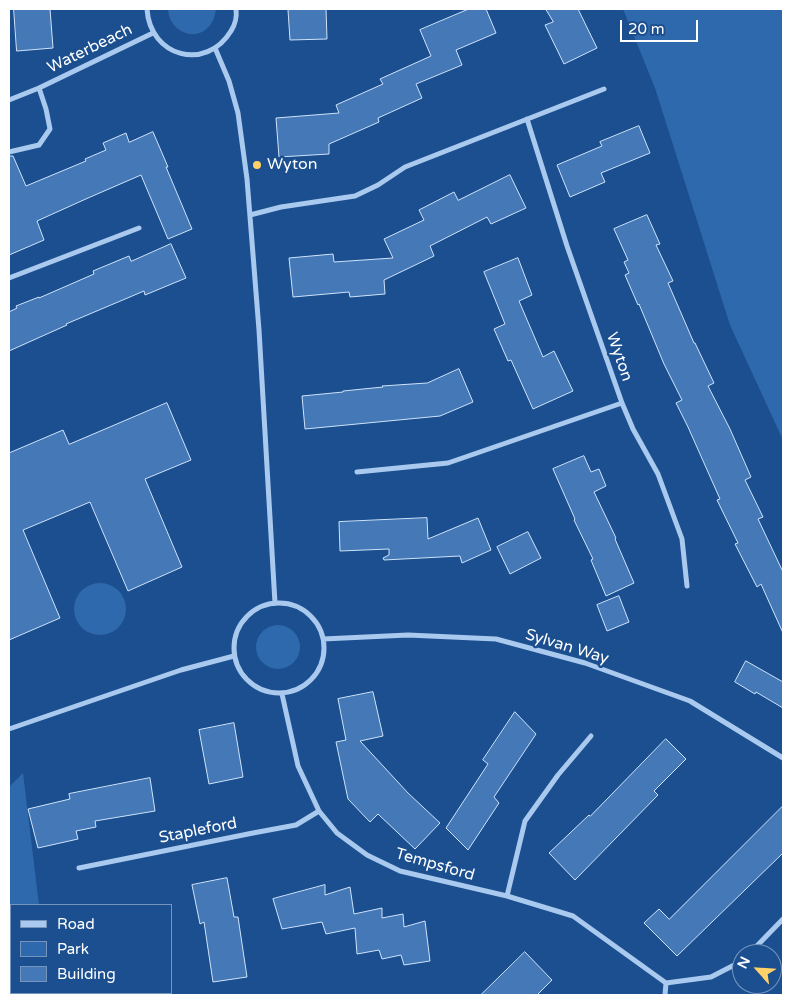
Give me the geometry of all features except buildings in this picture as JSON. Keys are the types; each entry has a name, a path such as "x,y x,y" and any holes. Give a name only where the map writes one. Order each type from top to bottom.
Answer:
{"street":[{"path":"147,9 153,33 162,44 174,52 188,55 202,54 215,48 226,39 233,27 236,9"},
{"name":"Waterbeach","path":"9,100 39,88 153,33"},
{"path":"215,48 229,81 238,113 247,179 275,603"},
{"name":"Waterbeach","path":"9,152 39,145 50,129 39,88"},
{"path":"250,215 281,207 356,196 405,167 604,88"},
{"name":"Wyton","path":"528,119 566,246 622,403 633,430 658,474 682,539 687,586"},
{"path":"9,278 139,228"},
{"name":"Wyton","path":"357,472 448,463 622,403"},
{"path":"275,603 288,604 300,608 311,616 319,627 323,639 324,655 319,669 310,682 297,690 282,694 269,693 256,688 246,680 238,668 234,656 234,641 243,621 260,607 275,603"},
{"name":"Sylvan Way","path":"323,639 408,635 496,639 585,663 690,701 783,758"},
{"path":"9,729 182,670 234,656"},
{"name":"Tempsford","path":"282,694 298,766 319,811 337,833 367,854 400,871 507,896 573,916 666,983"},
{"path":"507,896 525,821 558,775 591,736"},
{"name":"Stapleford","path":"79,868 296,825 319,811"},
{"path":"759,944 783,919"},
{"path":"665,995 666,983 711,977 732,966"}],"green space":[{"path":"168,9 216,9 211,24 205,30 192,34 185,33 173,24"},
{"path":"623,9 783,9 783,440 730,325 655,88"},
{"path":"100,583 110,585 118,591 124,599 126,609 124,619 118,627 110,633 100,635 90,633 82,627 76,619 74,609 76,599 82,591 90,585"},
{"path":"282,625 294,631 299,639 299,655 294,663 286,668 274,669 262,663 257,655 256,643 262,631 270,626"},
{"path":"23,773 39,904 10,904 10,938 9,928 9,787"}],"place":[{"name":"Wyton","path":"257,165"}]}
